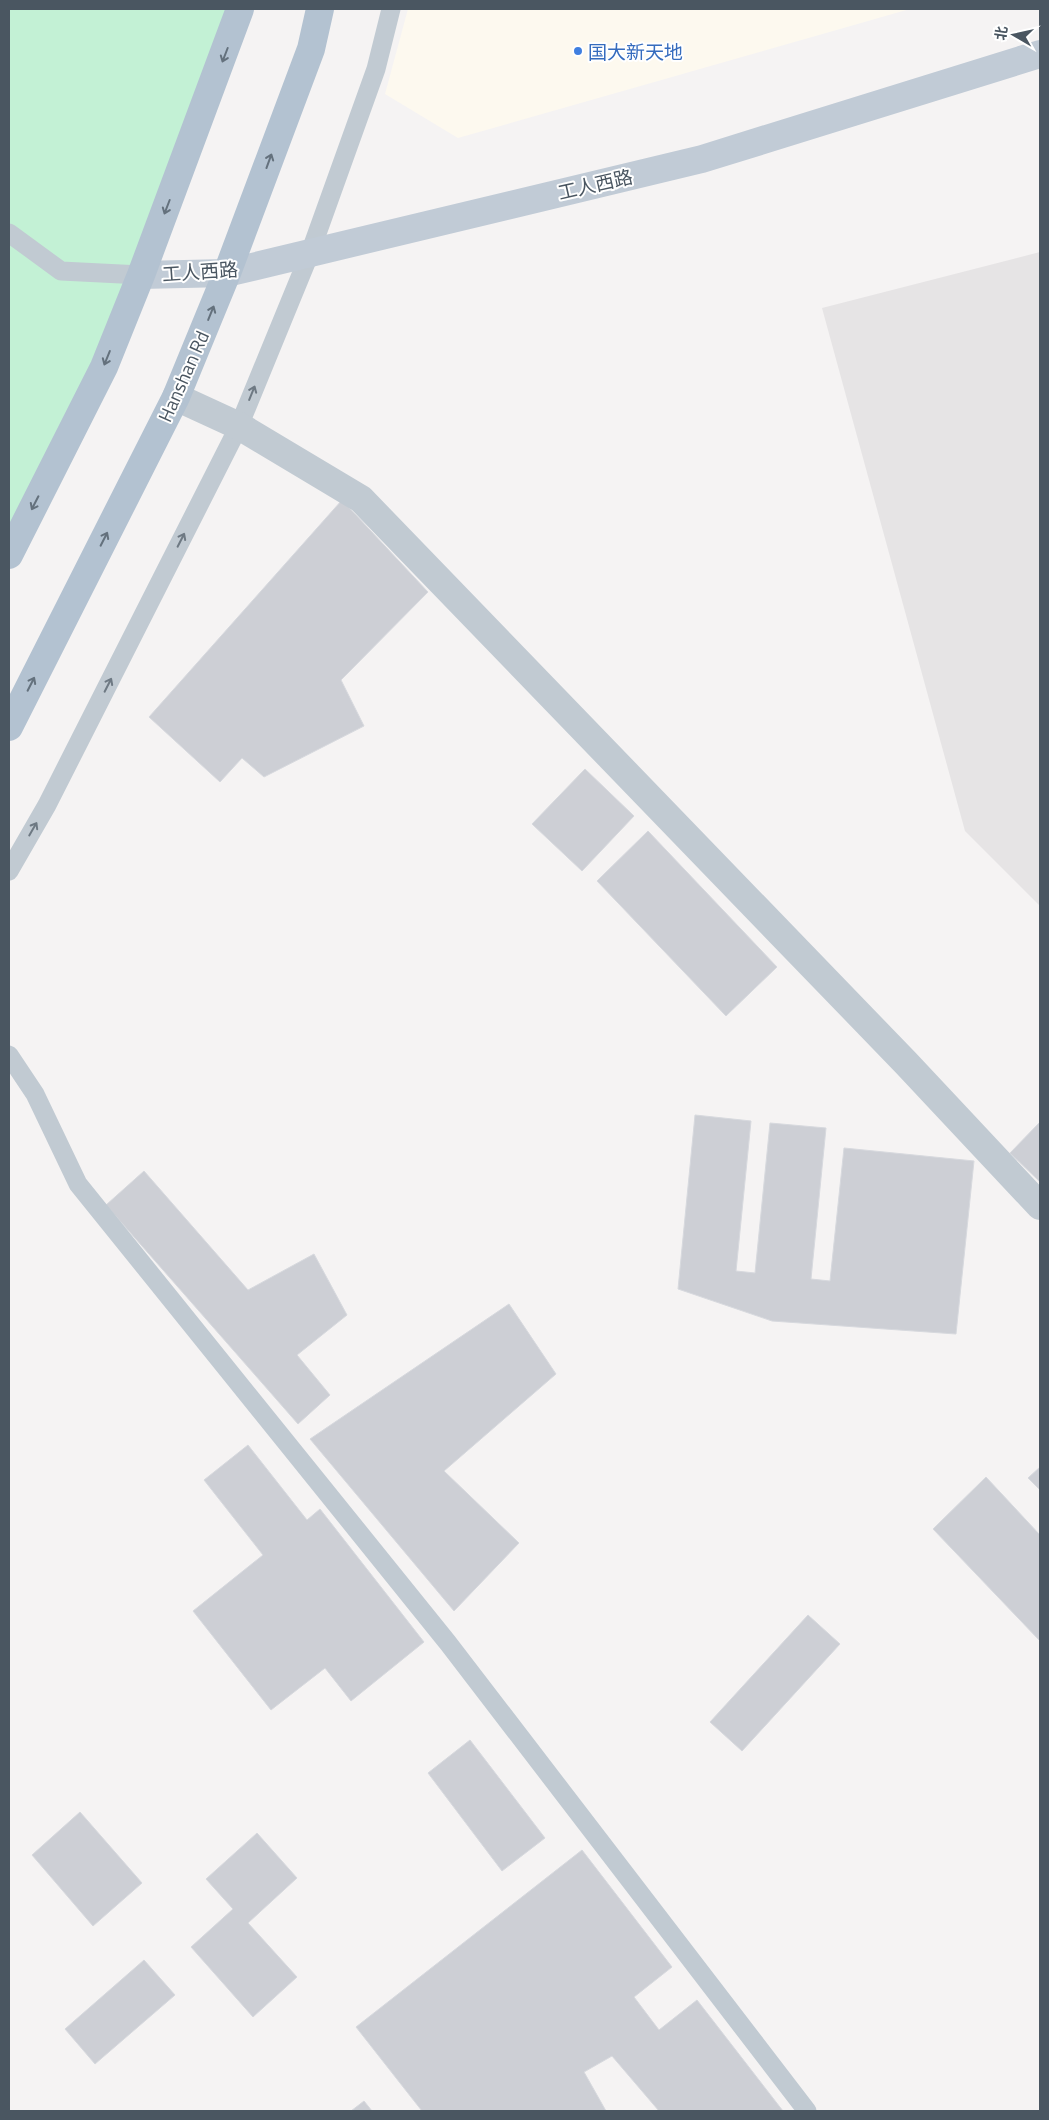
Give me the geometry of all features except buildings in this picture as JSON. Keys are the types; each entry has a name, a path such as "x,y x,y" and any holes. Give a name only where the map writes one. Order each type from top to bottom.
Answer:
{"main road":[{"path":"9,555 104,367 141,275 240,9"},
{"name":"Hanshan Rd","path":"9,727 176,397 227,273 311,49 320,9"},
{"name":"工人西路","path":"141,275 227,273 702,159 1040,54"}],"street":[{"path":"176,397 239,426 361,499 899,1056 1040,1206"}],"lane":[{"path":"9,871 47,805 239,426 310,253 376,69 391,9"},
{"path":"9,233 61,271 141,275"},
{"path":"9,1055 34,1094 78,1184 448,1643 807,2111"}],"shaded area":[{"name":"国大新天地","path":"408,9 910,9 458,138 385,94"},
{"path":"1040,252 1040,906 965,831 822,308"}],"green space":[{"path":"9,9 240,9 238,20 9,555"}],"place":[{"name":"国大新天地","path":"578,51"}]}
